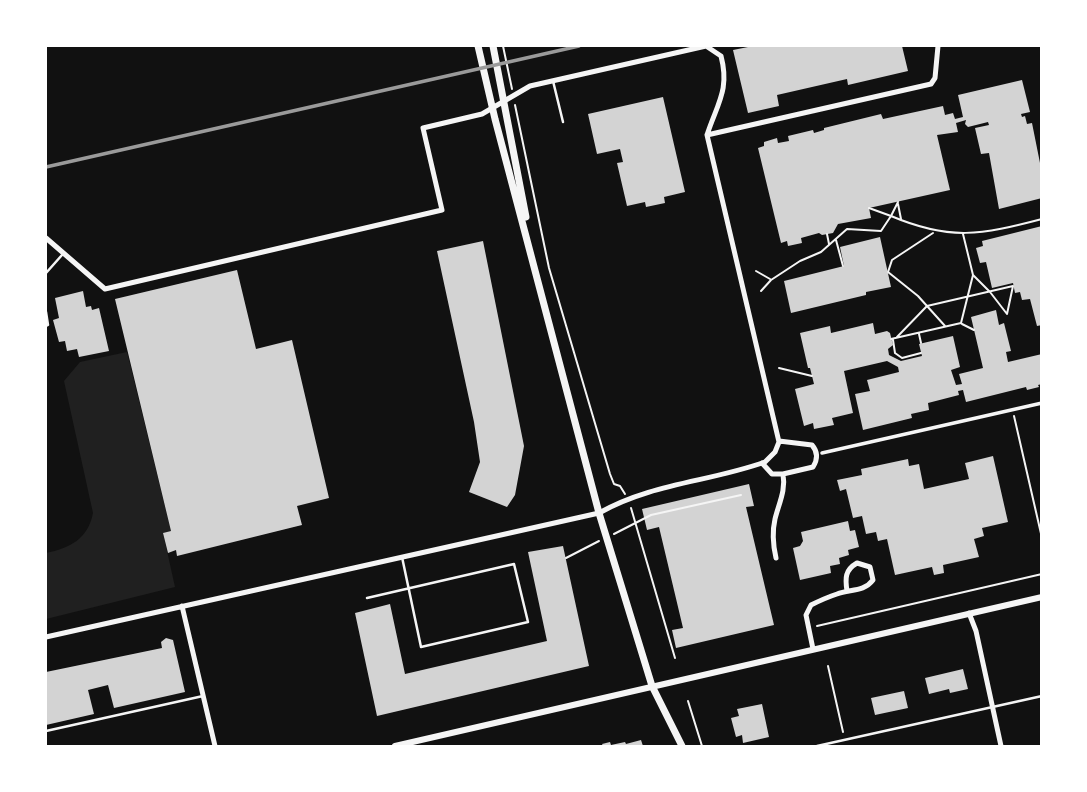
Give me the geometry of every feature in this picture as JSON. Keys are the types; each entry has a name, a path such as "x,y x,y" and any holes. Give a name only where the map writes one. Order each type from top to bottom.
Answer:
{"main road":[{"path":"478,46 598,513 652,686 682,747"},
{"path":"493,46 535,269"}],"street":[{"path":"708,135 930,84 935,78 938,46"},
{"path":"46,238 105,289 442,211 423,128 482,114 530,86 711,47 721,56 726,75 723,94 708,135 779,440 775,452 762,463 677,483 622,500 598,513 46,637"},
{"path":"822,453 1041,403"},
{"path":"762,463 772,474 813,467 817,455 812,445 779,440"},
{"path":"776,558 773,541 775,520 784,490 783,474"},
{"path":"813,649 806,615 811,605 869,586 873,580 870,567 857,563 849,568 846,574 847,592"},
{"path":"395,747 1041,597"},
{"path":"181,606 215,747"},
{"path":"970,613 1000,747"}],"lane":[{"path":"553,81 563,122"},
{"path":"46,273 63,253"},
{"path":"46,312 46,326"},
{"path":"367,598 409,588 514,564 528,622 421,647 409,588 402,556"},
{"path":"46,731 203,696"},
{"path":"817,747 1041,696"}],"path":[{"path":"503,46 511,88"},
{"path":"514,101 549,268 610,474 614,484 620,486"},
{"path":"761,291 771,279 821,252 847,229 881,231 898,202 901,220"},
{"path":"869,208 935,232 982,233 1041,219"},
{"path":"935,232 892,260 888,272 918,296 946,326"},
{"path":"961,323 973,275 963,233"},
{"path":"827,234 829,245"},
{"path":"836,239 843,267"},
{"path":"756,271 771,279"},
{"path":"897,337 927,306 990,292 1013,286 1007,314 990,292 973,275"},
{"path":"921,353 898,357 892,338 961,323 974,330"},
{"path":"918,332 921,344"},
{"path":"779,368 811,376"},
{"path":"1013,410 1041,538"},
{"path":"651,515 741,495"},
{"path":"632,511 675,658"},
{"path":"808,628 1041,574"},
{"path":"828,666 845,740"},
{"path":"688,701 702,747"}],"shaded area":[{"path":"127,352 171,531 163,533 175,587 46,619 46,553 77,541 87,530 93,513 64,381 80,362"}],"building":[{"path":"753,46 902,46 908,71 848,85 847,79 777,95 779,106 748,113 733,50"},
{"path":"1022,80 1030,112 1021,114 1022,117 1025,116 1027,124 1032,123 1042,173 1042,198 999,209 989,153 981,154 975,128 989,125 988,122 968,127 966,120 956,123 958,132 937,135 950,190 869,208 871,218 838,224 833,233 819,233 801,238 802,243 788,246 787,241 781,243 758,148 764,146 764,142 777,138 778,143 789,141 788,136 813,130 814,133 881,114 883,119 943,106 945,115 953,113 955,119 963,117 958,95"},
{"path":"663,97 685,192 664,197 665,203 646,207 645,202 627,206 617,163 623,162 620,149 597,154 588,114"},
{"path":"1042,226 1042,325 1037,326 1030,299 1022,300 1020,292 1015,293 1013,283 992,288 986,262 980,263 976,248 983,246 982,241"},
{"path":"880,237 891,287 791,313 784,281 844,266 840,247"},
{"path":"483,241 524,446 515,495 507,507 469,492 480,462 474,422 437,251"},
{"path":"237,270 256,349 292,340 329,498 297,506 302,525 177,556 176,550 168,553 163,533 171,531 115,299"},
{"path":"83,291 86,307 91,306 92,310 99,308 109,351 79,357 77,349 67,351 65,341 59,342 53,320 59,318 55,298"},
{"path":"996,310 999,325 1004,323 1011,351 1006,352 1008,362 1042,354 1042,384 1038,385 1039,387 1027,390 1026,387 966,402 963,390 958,391 959,395 928,403 929,410 911,414 912,418 863,430 855,394 870,391 867,380 899,372 898,367 887,361 844,371 853,413 832,418 834,425 814,429 813,423 804,426 795,389 814,384 800,333 830,326 831,333 873,323 875,334 887,331 890,333 893,345 888,349 889,355 901,361 922,356 919,344 953,336 960,367 951,370 956,385 962,384 959,374 983,368 971,317"},
{"path":"993,456 1008,522 982,528 984,536 974,539 979,557 943,565 944,573 934,575 932,567 895,575 887,539 878,541 876,532 866,534 862,516 853,518 846,489 840,491 837,480 862,475 861,469 908,459 909,466 919,464 924,489 969,479 965,463"},
{"path":"749,484 754,506 746,507 774,625 676,648 672,630 683,628 659,527 647,530 642,509"},
{"path":"848,521 850,531 855,530 859,547 848,550 849,555 839,558 840,564 830,566 831,573 800,580 793,548 800,546 803,541 801,532"},
{"path":"563,546 589,666 377,716 355,613 390,604 405,674 547,641 528,552"},
{"path":"166,638 173,640 185,692 114,708 108,685 88,690 94,714 46,725 46,672 162,648 161,642"},
{"path":"963,669 968,689 950,693 949,689 929,694 925,678"},
{"path":"904,691 908,708 875,715 871,698"},
{"path":"762,704 769,737 743,743 742,735 736,737 731,718 739,716 737,709"},
{"path":"641,740 643,746 602,744 626,744"}],"railway":[{"path":"46,167 579,46"}]}
